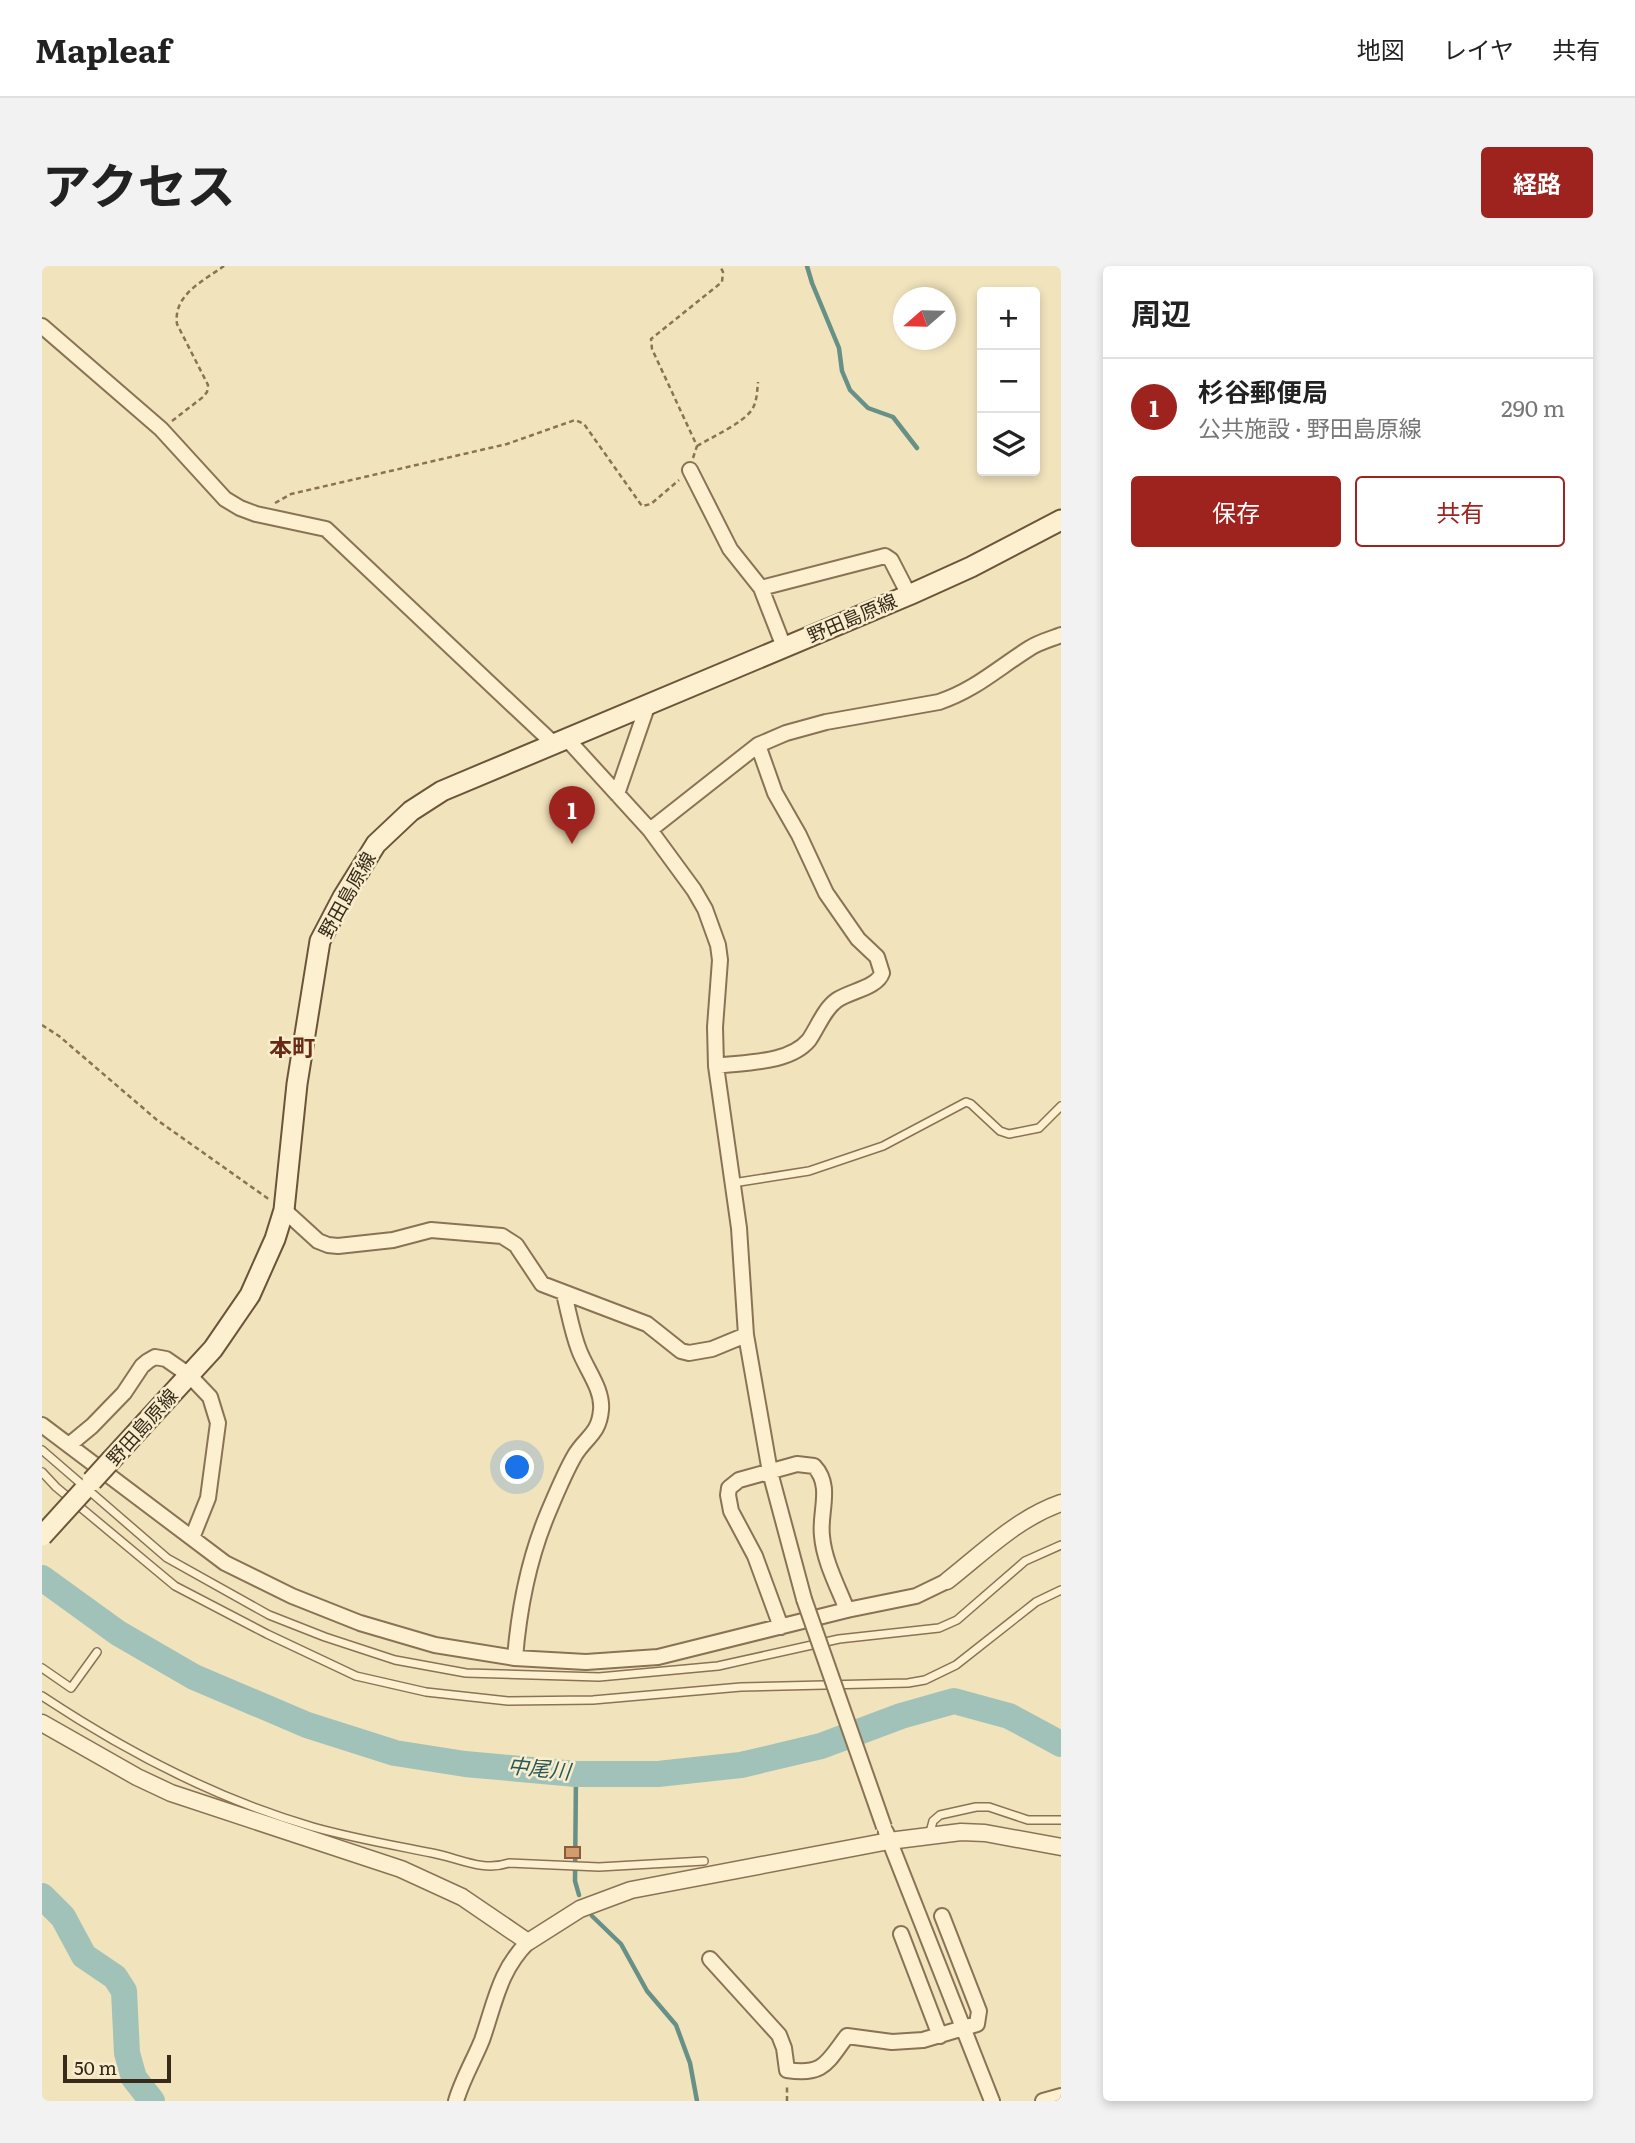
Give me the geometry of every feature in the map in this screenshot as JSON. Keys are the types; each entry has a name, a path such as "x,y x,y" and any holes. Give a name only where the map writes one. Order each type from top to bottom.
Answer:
{"main road":[{"name":"野田島原線","path":"42,1536 213,1349 250,1294 275,1239 284,1210 297,1084 320,941 376,844 411,811 442,791 909,595 971,567 1061,520"}],"street":[{"path":"42,326 161,429 225,499 256,514 326,529 617,794 650,830 694,890 709,918 720,960 715,1027 716,1066 739,1228 746,1335 770,1472 820,1650 887,1834 992,2101"},
{"path":"690,470 730,549 761,588 784,647"},
{"path":"761,588 885,556 891,559 909,595"},
{"path":"650,830 758,745 786,733 826,722 939,702 957,696 980,684 1032,647 1061,635"},
{"path":"617,794 648,704"},
{"path":"716,1066 776,1057 797,1050 806,1044 835,1001 877,980 882,972 877,957 858,939 826,892 799,835 775,793 758,745"},
{"path":"284,1210 318,1241 328,1245 393,1240 431,1230 502,1236 516,1245 542,1284 647,1324 689,1353 712,1349 746,1335"},
{"path":"515,1658 518,1626 536,1548 548,1513 575,1455 594,1434 601,1410 599,1392 576,1342 564,1294"},
{"path":"69,1445 124,1393 148,1361 155,1357 166,1359 189,1375 210,1398 218,1423 208,1498 192,1538"},
{"path":"42,1425 225,1563 292,1596 360,1623 435,1644 515,1658 586,1662 658,1657 847,1610 916,1596 947,1581 1004,1534 1031,1516 1061,1503"},
{"path":"781,1627 755,1556 728,1503 729,1488 746,1477 806,1464 814,1466 820,1472 825,1493 822,1538 847,1610"},
{"path":"42,1723 137,1777 171,1793 401,1869 431,1882 462,1897 528,1942"},
{"path":"456,2101 481,2040 504,1972 514,1956 528,1942 580,1909 631,1890 887,1834 929,1836 961,1832 985,1833 1061,1847"},
{"path":"710,1959 779,2035 787,2070 809,2073 825,2064 848,2036 892,2042 923,2040 964,2030 976,2024 979,2011 942,1916"},
{"path":"901,1934 940,2036"},
{"path":"1043,2101 1061,2096"}],"lane":[{"path":"733,1183 809,1171 883,1146 966,1102 1000,1131 1009,1134 1039,1128 1061,1106"},
{"path":"42,1450 167,1558 269,1615 395,1660 466,1674 599,1677 678,1670 718,1666 839,1639 939,1628 957,1620 1025,1561 1061,1545"},
{"path":"42,1472 56,1487 175,1586 356,1676 426,1692 508,1701 593,1700 741,1687 908,1683 925,1680 956,1665 1036,1602 1061,1590"},
{"path":"42,1668 71,1688 97,1652"},
{"path":"42,1696 105,1736 164,1767 247,1804 310,1826 438,1854 460,1862 496,1867 509,1863 580,1866 704,1861"},
{"path":"929,1836 929,1828 940,1815 976,1807 989,1807 1028,1819 1061,1820"}],"path":[{"path":"161,429 207,392 205,378 182,336 176,314 178,306 189,292 223,266"},
{"path":"256,514 290,494 507,444 571,421 580,421 638,503 646,506 690,470 697,446 650,344 654,335 722,282 723,272 720,266"},
{"path":"697,446 743,419 752,410 758,383"},
{"path":"42,1025 59,1036 157,1120 284,1210"}],"building":[{"path":"565,1847 580,1847 580,1858 565,1858"}],"waterway":[{"path":"807,266 839,348 842,371 850,390 868,408 893,417 917,448"},
{"name":"中尾川","path":"42,1578 118,1633 194,1677 307,1725 395,1753 465,1764 576,1774 658,1774 741,1765 821,1746 901,1716 954,1701 1009,1716 1061,1744"},
{"path":"576,1774 575,1881 579,1895"},
{"path":"42,1896 63,1917 84,1956 115,1977 124,1991 127,2053 134,2078 152,2101"},
{"path":"592,1916 621,1944 647,1991 676,2025 690,2063 697,2101"}],"place":[{"name":"杉谷郵便局","path":"572,844"}],"district":[{"name":"本町","path":"292,1048"}]}
